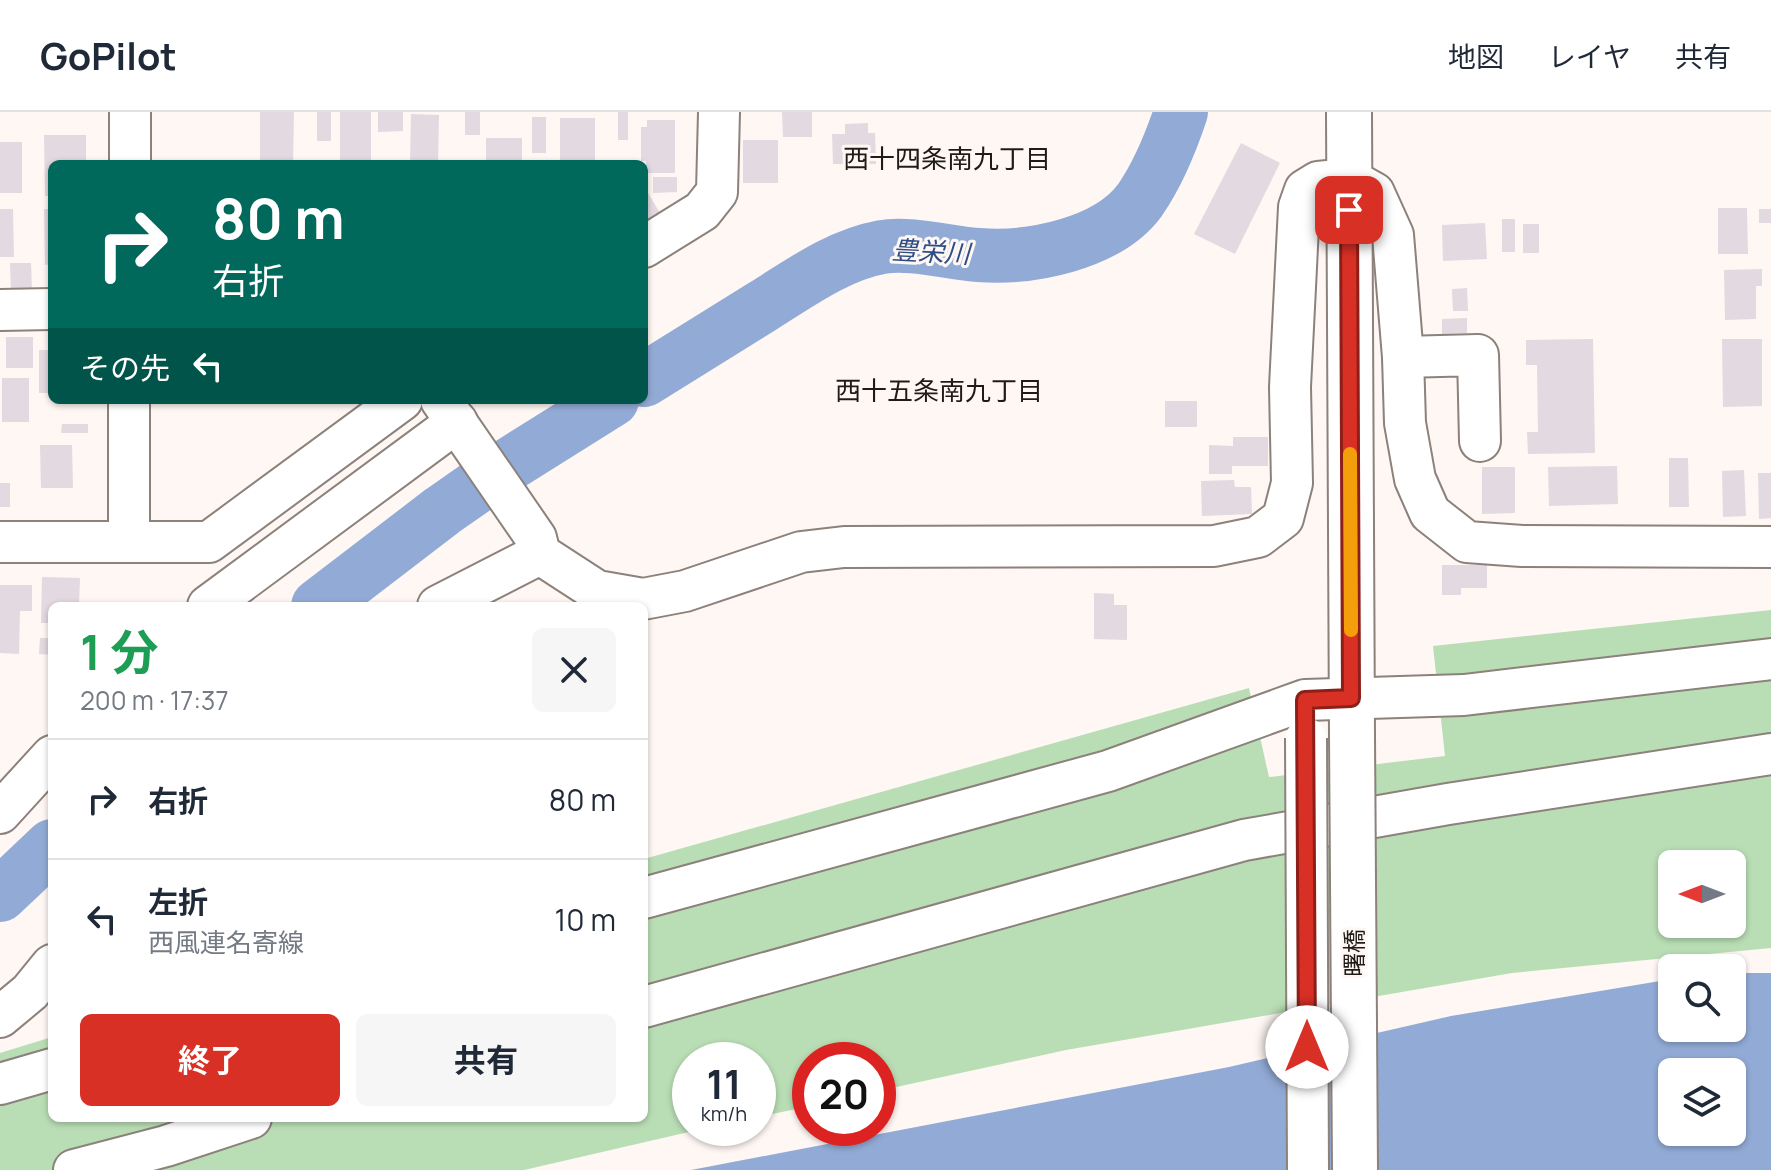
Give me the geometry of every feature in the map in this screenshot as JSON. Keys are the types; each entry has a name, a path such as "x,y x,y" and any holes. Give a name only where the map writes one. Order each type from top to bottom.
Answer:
{"main road":[{"name":"曙橋","path":"1349,112 1355,1170"}],"street":[{"path":"130,112 130,160"},
{"path":"648,245 702,211 717,192 719,112"},
{"path":"213,602 455,418 538,546 597,591 643,599 685,591 801,552 844,547 1214,546 1258,537 1283,518 1292,483 1290,387 1299,207 1305,190 1318,182 1349,179 1374,193 1393,235 1405,423 1415,479 1430,513 1467,542 1522,546 1771,547"},
{"path":"0,310 48,309"},
{"path":"1403,357 1478,355 1480,441"},
{"path":"129,404 129,541"},
{"path":"0,542 209,542 397,404"},
{"path":"445,602 538,546"},
{"path":"648,897 1306,719 1351,717 1464,695 1771,659"},
{"path":"1306,719 1308,1170"},
{"path":"648,1006 1244,840 1448,804 1771,754"},
{"path":"0,813 48,760"},
{"path":"0,1017 30,992 48,970"},
{"path":"0,1084 48,1070"},
{"path":"74,1170 166,1146 239,1122"}],"green space":[{"path":"1771,610 1771,948 1709,954 1658,954 1658,959 1512,973 1066,1050 896,1087 896,1042 792,1042 792,1110 776,1113 776,1042 672,1042 672,1136 524,1170 0,1170 0,1053 48,1038 48,1122 648,1122 648,858 1249,688 1269,777 1445,756 1433,646"}],"water":[{"path":"1746,973 1771,973 1771,1170 691,1170 816,1146 896,1146 896,1131 1229,1067 1451,1016 1658,981 1658,1042 1746,1042"}],"building":[{"path":"260,112 294,112 293,160 260,160"},
{"path":"317,112 331,112 331,141 317,141"},
{"path":"340,112 371,112 371,160 340,160"},
{"path":"378,112 403,112 403,131 378,132"},
{"path":"465,112 480,112 480,135 465,135"},
{"path":"618,112 628,112 628,140 618,140"},
{"path":"782,112 812,112 812,137 783,137"},
{"path":"411,114 439,115 438,160 410,160"},
{"path":"532,117 546,117 546,153 532,153"},
{"path":"560,118 595,118 595,160 560,160"},
{"path":"647,120 675,120 675,173 648,173 648,160 641,160 641,127 647,127"},
{"path":"868,123 868,133 875,133 876,164 833,164 832,134 845,134 845,124"},
{"path":"44,135 86,135 86,160 48,160 48,196 45,196"},
{"path":"486,138 522,138 522,160 486,160"},
{"path":"743,140 778,140 778,183 743,183"},
{"path":"0,142 22,142 22,193 0,193"},
{"path":"1241,143 1280,163 1235,254 1194,234"},
{"path":"653,177 677,177 677,192 653,193"},
{"path":"648,193 660,213 648,220"},
{"path":"1718,208 1747,208 1748,254 1718,254"},
{"path":"0,209 13,209 14,257 0,257"},
{"path":"44,209 48,209 48,265 45,265"},
{"path":"1759,209 1771,209 1771,223 1759,223"},
{"path":"1502,219 1515,219 1515,252 1502,252"},
{"path":"1485,223 1487,259 1443,261 1442,225"},
{"path":"1523,224 1539,224 1539,253 1523,253"},
{"path":"10,263 31,263 32,290 11,291"},
{"path":"1762,269 1762,286 1756,286 1756,319 1725,320 1724,270"},
{"path":"1467,288 1468,311 1453,311 1452,289"},
{"path":"1467,318 1467,333 1442,334 1442,319"},
{"path":"6,337 33,337 33,368 6,368"},
{"path":"1593,339 1595,453 1528,454 1527,432 1538,432 1537,365 1526,365 1526,340"},
{"path":"1722,339 1762,339 1762,406 1723,407"},
{"path":"39,350 48,350 48,393 39,393"},
{"path":"2,378 29,378 29,422 2,422"},
{"path":"1165,401 1197,401 1197,427 1165,427"},
{"path":"62,424 88,424 88,433 61,433"},
{"path":"1233,437 1268,437 1268,466 1232,466 1232,474 1209,474 1209,445 1233,446"},
{"path":"40,445 72,445 73,488 41,488"},
{"path":"1669,458 1688,458 1689,507 1669,507"},
{"path":"1617,466 1618,504 1549,506 1548,467"},
{"path":"1482,467 1515,467 1515,513 1482,514"},
{"path":"1744,470 1746,516 1723,517 1722,471"},
{"path":"1758,473 1771,473 1771,518 1759,519"},
{"path":"1234,480 1235,487 1251,487 1252,514 1202,516 1201,481"},
{"path":"0,483 10,483 10,507 0,507"},
{"path":"1442,565 1487,565 1487,588 1461,588 1461,595 1442,595"},
{"path":"42,577 80,578 79,602 48,602 48,623 41,623"},
{"path":"0,585 32,585 32,611 20,611 19,654 0,653"},
{"path":"1094,593 1114,594 1114,605 1127,605 1127,640 1094,639"},
{"path":"40,638 48,638 48,655 39,654"}],"waterway":[{"name":"豊栄川","path":"648,377 805,279 850,256 893,246 999,256 1021,254 1067,246 1109,228 1140,200 1153,180 1181,112"},
{"name":"豊栄川","path":"323,602 442,511 606,404"},
{"name":"豊栄川","path":"0,895 48,850"}],"slow traffic":[{"path":"1350,454 1351,630"}],"district":[{"name":"西十四条南九丁目","path":"947,158"},
{"name":"西十五条南九丁目","path":"939,390"}],"route":[{"path":"1307,1047 1305,700 1351,698 1349,210"}]}
